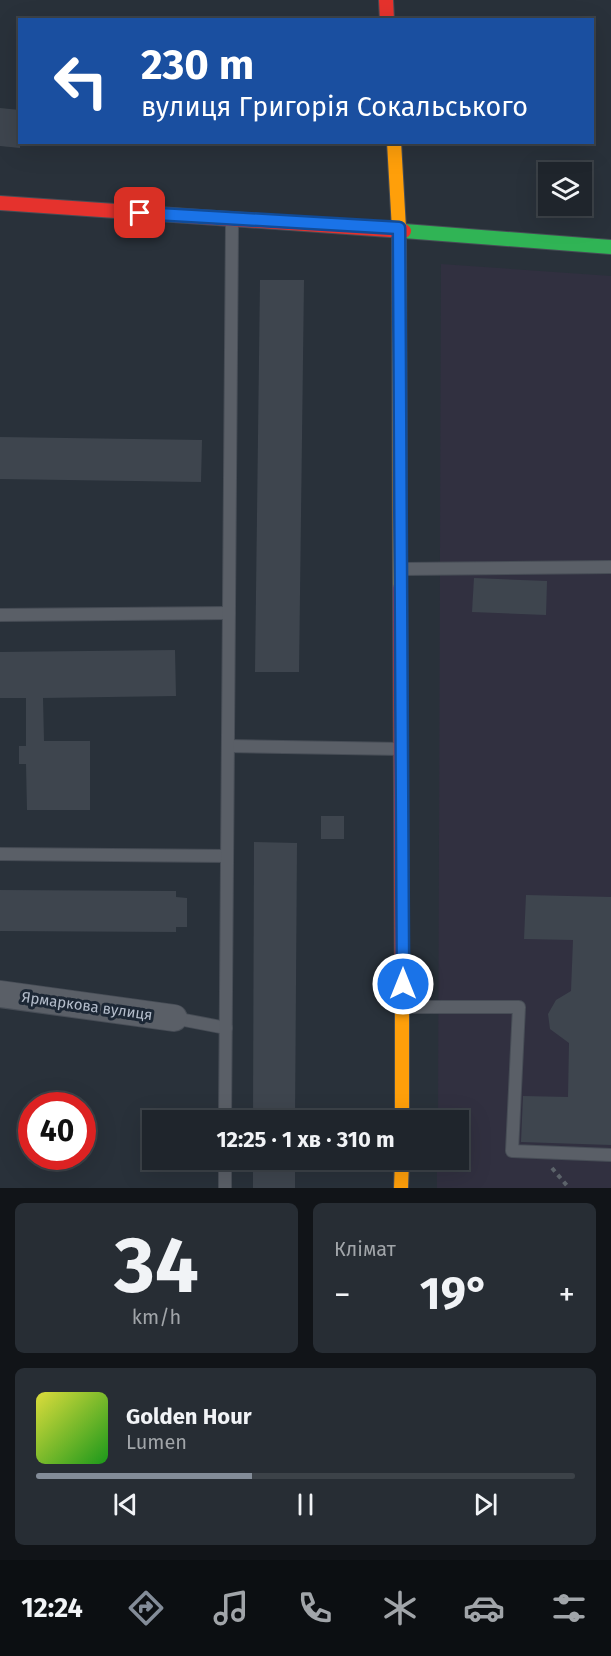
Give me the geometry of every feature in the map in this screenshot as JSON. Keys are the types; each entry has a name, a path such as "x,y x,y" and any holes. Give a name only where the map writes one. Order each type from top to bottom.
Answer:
{"street":[{"path":"386,0 387,18"},
{"path":"394,144 399,228 402,1110"},
{"path":"0,202 232,220 399,228 611,247"},
{"name":"Ярмаркова вулиця","path":"0,994 174,1018"},
{"path":"401,1188 402,1170"}],"lane":[{"path":"225,1110 232,220"},
{"path":"401,569 611,567"},
{"path":"0,615 230,613"},
{"path":"228,746 402,749"},
{"path":"0,854 227,856"},
{"path":"403,1007 519,1006 512,1151 611,1155"},
{"path":"174,1018 226,1028"},
{"path":"225,1170 225,1188"}],"shaded area":[{"path":"441,264 611,276 611,1188 437,1188 437,1170 469,1170 469,1110 438,1110"}],"building":[{"path":"0,108 18,110 20,148 0,146"},
{"path":"260,280 304,280 299,672 255,672"},
{"path":"0,437 202,440 201,482 0,479"},
{"path":"474,578 547,581 546,615 472,612"},
{"path":"175,650 176,696 43,698 44,741 90,741 90,810 27,810 26,764 19,764 19,746 26,746 26,698 0,698 0,652"},
{"path":"321,816 344,816 344,839 321,839"},
{"path":"254,842 297,843 295,1110 253,1110"},
{"path":"0,890 176,891 176,897 187,898 187,927 176,927 176,932 0,931"},
{"path":"526,895 611,897 611,1145 521,1142 523,1096 568,1097 569,1043 550,1029 548,1014 556,1000 571,991 573,940 524,939"},
{"path":"253,1170 295,1170 295,1188 253,1188"}],"traffic: fast":[{"path":"404,231 611,247"}],"traffic: slow":[{"path":"394,144 399,229 400,588"},
{"path":"402,1002 402,1110"},
{"path":"401,1188 402,1170"}],"traffic: jam":[{"path":"386,0 387,18"},
{"path":"0,203 404,231"},
{"path":"400,588 402,1002"}],"route":[{"path":"140,213 399,228 403,984"}]}
